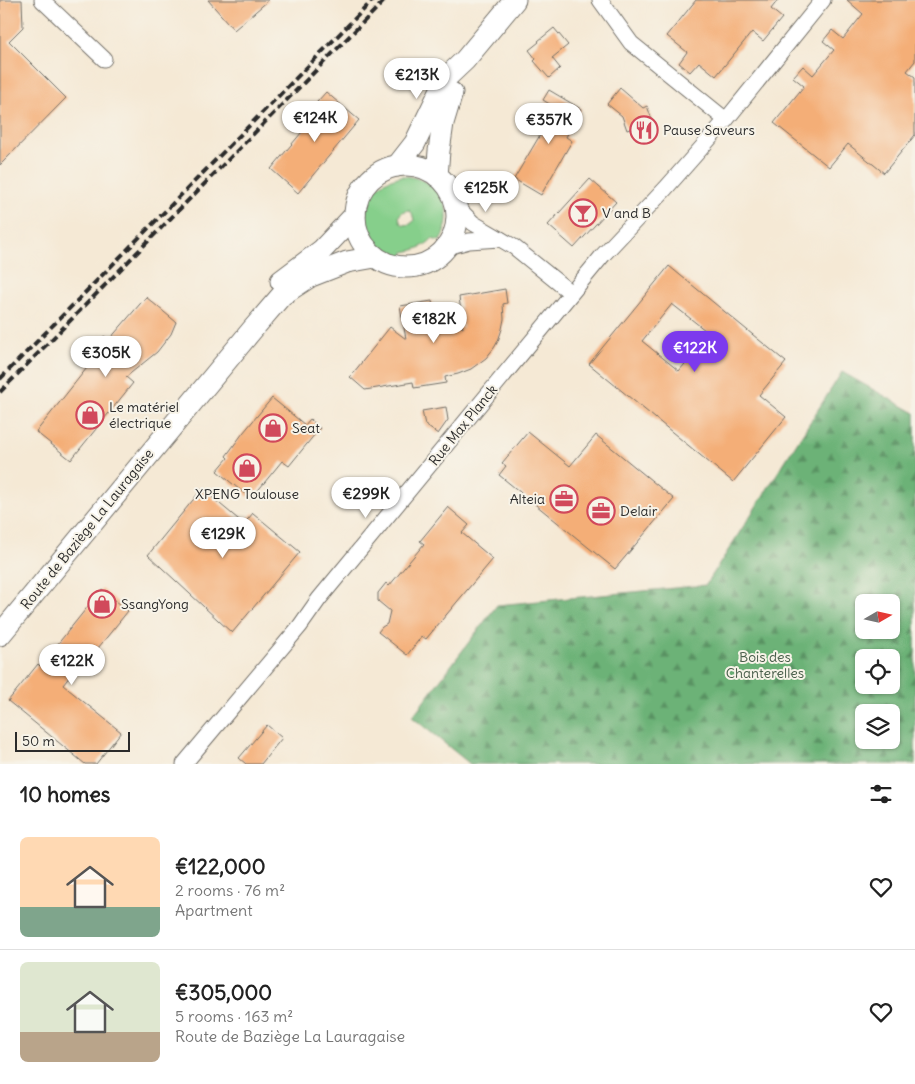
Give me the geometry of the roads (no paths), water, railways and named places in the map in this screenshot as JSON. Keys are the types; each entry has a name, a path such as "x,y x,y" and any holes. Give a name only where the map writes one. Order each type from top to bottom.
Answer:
{"main road":[{"path":"397,166 415,143 447,77 465,60 516,0"},
{"path":"437,176 443,123 451,94 465,60"},
{"path":"411,165 425,169 437,176 446,184 456,206 457,221 454,234 447,247 436,258 421,266 405,268 389,265 374,257 364,245 357,231 355,215 357,201 363,189 372,178 384,170 397,166 411,165"},
{"name":"Route de Baziège La Lauragaise","path":"0,618 254,310 280,282 322,250 355,215"},
{"name":"Route de Baziège La Lauragaise","path":"0,634 282,295 311,276 347,262 374,257"}],"street":[{"path":"42,0 104,60"},
{"path":"600,0 631,43 726,120"},
{"name":"Rue Max Planck","path":"184,764 300,626 319,599 570,293 726,120 823,0"},
{"path":"456,206 473,223 514,247 570,293"},
{"path":"447,247 469,241 500,239"}],"railway":[{"path":"0,379 373,0"},
{"path":"0,392 385,0"}],"place":[{"name":"Pause Saveurs","path":"644,130"},
{"name":"V and B","path":"583,213"},
{"name":"Le matériel électrique","path":"90,415"},
{"name":"Seat","path":"273,428"},
{"name":"XPENG Toulouse","path":"247,468"},
{"name":"Alteia","path":"564,499"},
{"name":"Delair","path":"601,511"},
{"name":"SsangYong","path":"102,604"}],"park label":[{"name":"Bois des Chanterelles","path":"765,666"}]}
